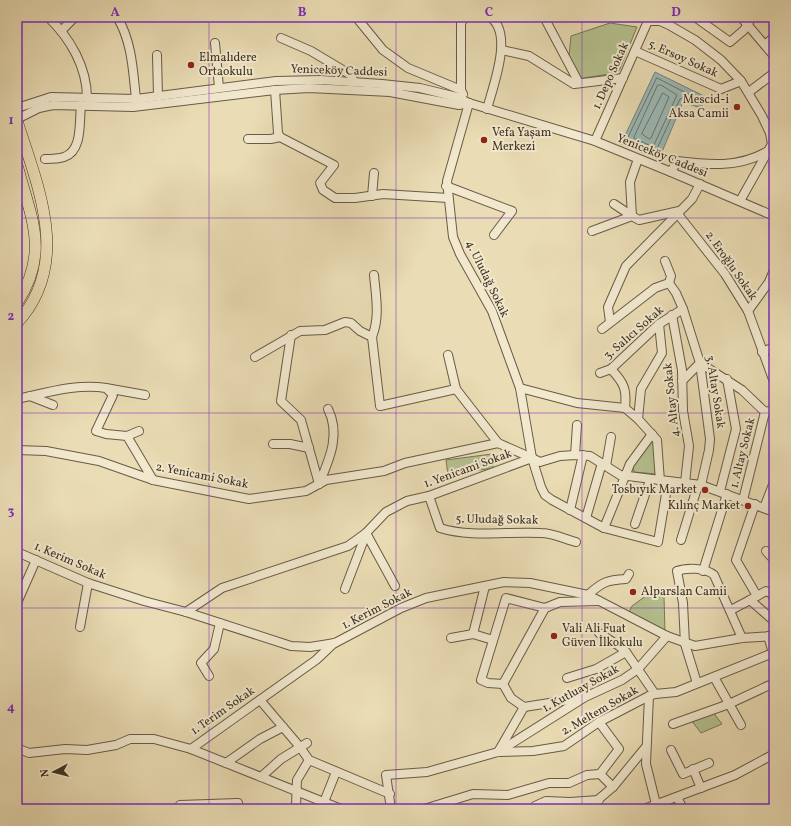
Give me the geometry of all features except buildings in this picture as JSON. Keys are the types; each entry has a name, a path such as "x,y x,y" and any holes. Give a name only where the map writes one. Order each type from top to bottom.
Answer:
{"main road":[{"path":"17,120 42,207 48,240 48,256 41,286 28,311 17,323"},
{"path":"17,165 35,234 36,254 33,272 26,290 17,303"}],"street":[{"path":"48,17 61,31 77,56 87,84 87,98"},
{"path":"61,31 75,17"},
{"path":"356,17 383,50 408,68 460,90 469,103"},
{"path":"460,90 461,23 465,17"},
{"path":"488,109 502,50 499,30 494,20 490,17"},
{"path":"544,17 579,83"},
{"path":"694,17 730,42 744,30 749,20"},
{"path":"741,17 749,20 774,56"},
{"path":"119,19 130,54 136,99"},
{"name":"1. Depo Sokak","path":"595,142 648,21 660,21 695,40 721,60 741,81"},
{"path":"765,45 774,37"},
{"path":"281,38 311,51 351,75 354,82"},
{"path":"215,43 219,88"},
{"path":"502,50 529,56 574,84 623,78"},
{"name":"5. Ersoy Sokak","path":"635,51 721,89 741,81"},
{"path":"157,55 158,96"},
{"path":"749,92 774,73"},
{"name":"Yeniceköy Caddesi","path":"17,108 51,97 136,99 276,81 321,80 420,88 457,98 595,142 672,172 774,216"},
{"path":"740,201 772,149 770,133 749,92 741,81"},
{"path":"245,85 246,94"},
{"name":"Yeniceköy Caddesi","path":"17,120 39,108 53,105 133,107 275,90 309,88 390,92 458,105 469,103"},
{"path":"275,90 278,133 280,137"},
{"name":"4. Uludağ Sokak","path":"469,103 446,186 453,237 460,254 492,311 520,388 532,458 542,487 548,498 570,510"},
{"path":"45,159 64,157 74,152 77,145 81,105"},
{"path":"248,140 280,137 334,165 320,183 323,190 334,198 355,198 383,194 448,198"},
{"path":"672,172 677,160 725,164 755,158 772,149"},
{"path":"632,216 630,182 638,159"},
{"path":"372,196 374,172"},
{"path":"610,322 608,307 626,266 692,199 700,184"},
{"path":"446,186 512,211 494,235"},
{"path":"614,204 639,220 678,212"},
{"name":"2. Eroğlu Sokak","path":"678,212 725,274 748,311 774,382"},
{"path":"592,231 632,216"},
{"path":"602,329 655,288 669,283 671,276 665,261"},
{"path":"748,311 768,282 774,270"},
{"path":"374,275 377,318 372,337 380,406 456,389"},
{"name":"3. Altay Sokak","path":"669,283 676,293 683,309 700,363 710,439 710,450 700,485 681,540"},
{"name":"3. Salıcı Sokak","path":"600,373 611,370 659,324 683,309"},
{"name":"4. Altay Sokak","path":"672,315 682,370 683,411 689,446 685,483"},
{"path":"255,357 300,331 325,330 345,322 351,323 360,331 372,337"},
{"path":"638,419 642,389 662,353 659,324"},
{"path":"291,335 281,401 301,420 319,484"},
{"path":"762,352 774,347"},
{"path":"448,355 456,389 498,443 532,458"},
{"path":"682,380 700,363 742,390 765,412 774,410"},
{"path":"611,370 622,382 626,395 625,408"},
{"path":"703,571 723,493 736,429 727,380"},
{"path":"17,399 86,386 145,395"},
{"path":"106,388 113,395 96,431 106,434 127,436 139,431"},
{"path":"520,388 577,403 625,408 652,434 657,440 664,481 658,542 604,528 570,510 579,455 577,425"},
{"path":"30,396 53,405"},
{"path":"319,484 330,458 335,438 332,418 328,409"},
{"name":"1. Altay Sokak","path":"743,500 765,412"},
{"path":"604,528 630,464 652,434"},
{"path":"127,436 153,480"},
{"path":"586,518 604,464 611,437"},
{"name":"2. Yenicami Sokak","path":"17,450 46,451 99,462 153,480 249,499 306,491 326,480 384,471 405,463 498,443"},
{"path":"273,444 290,444 309,448"},
{"name":"1. Yenicami Sokak","path":"186,612 222,588 348,546 366,533 386,512 406,501 429,496 532,458 540,462 560,456 579,455 604,464 620,475 650,480 700,485 774,512"},
{"path":"635,524 650,480"},
{"path":"764,508 774,486"},
{"name":"5. Uludağ Sokak","path":"429,496 440,528 472,533 542,533 576,542"},
{"path":"755,504 736,560 753,598 774,621"},
{"path":"366,533 395,586"},
{"path":"345,589 366,533"},
{"path":"766,551 774,560"},
{"name":"1. Kerim Sokak","path":"17,552 88,583 144,601 186,612 291,646 310,648 335,643 401,608 426,598 504,582 530,583 588,595 685,644 695,646 708,645 742,638 771,636"},
{"path":"17,603 36,560"},
{"path":"697,683 685,644 683,603 677,571 684,568 710,572 714,575 731,610 742,638"},
{"path":"588,595 600,584 610,580 626,579 629,574"},
{"path":"80,627 88,583"},
{"path":"473,634 485,586"},
{"path":"731,610 766,591 772,594 774,599"},
{"path":"503,684 488,683 481,680 506,598 545,608 560,602 600,601"},
{"path":"503,684 545,608"},
{"path":"209,676 201,663 214,649 220,623"},
{"path":"599,633 626,652 638,669 652,695 645,748 646,764 656,804"},
{"path":"451,638 473,634 493,640"},
{"name":"1. Kutluay Sokak","path":"498,752 585,698 622,680 638,669 667,636"},
{"path":"771,636 773,654"},
{"name":"1. Terim Sokak","path":"17,748 28,753 65,749 87,750 116,745 130,739 154,739 190,749 316,660 335,643"},
{"path":"566,678 596,668 626,652"},
{"name":"2. Meltem Sokak","path":"390,794 386,776 428,772 498,752 533,751 564,746 599,722 652,695 676,692 773,654"},
{"path":"714,677 741,725"},
{"path":"673,724 729,704 774,683"},
{"path":"503,684 511,698 524,707 585,698"},
{"path":"260,700 283,727 304,745 309,760 390,794 391,809"},
{"path":"498,752 524,707"},
{"path":"424,809 474,794 508,795 549,784 570,783 587,775 600,774 620,749 599,722"},
{"path":"226,763 260,739 283,727"},
{"path":"261,777 281,759 304,745"},
{"path":"587,809 613,787 645,748"},
{"path":"190,749 341,809"},
{"path":"671,750 683,774 709,763"},
{"path":"644,809 735,775 774,754"},
{"path":"294,809 297,780 309,760"},
{"path":"694,769 701,788"},
{"path":"324,802 336,772"},
{"path":"600,774 613,787"},
{"path":"677,797 683,809"},
{"path":"535,806 546,801 570,802 599,800"},
{"path":"180,805 206,807 238,803"}],"green space":[{"path":"610,23 637,27 619,71 616,73 578,79 569,57 571,36"},
{"path":"652,440 655,441 656,474 634,472 633,467"},
{"path":"492,454 493,468 448,475 446,460"},
{"path":"658,587 664,596 665,633 629,612 632,606"},
{"path":"713,712 722,724 701,733 691,720"}],"water":[{"path":"655,72 706,97 701,108 683,102 659,159 621,144"}],"place":[{"name":"Elmalıdere Ortaokulu","path":"191,65"},
{"name":"Mescid-i Aksa Camii","path":"737,107"},
{"name":"Vefa Yaşam Merkezi","path":"484,140"},
{"name":"Tosbıyık Market","path":"705,490"},
{"name":"Kılınç Market","path":"748,506"},
{"name":"Alparslan Camii","path":"633,592"},
{"name":"Vali Ali Fuat Güven İlkokulu","path":"554,636"}]}
